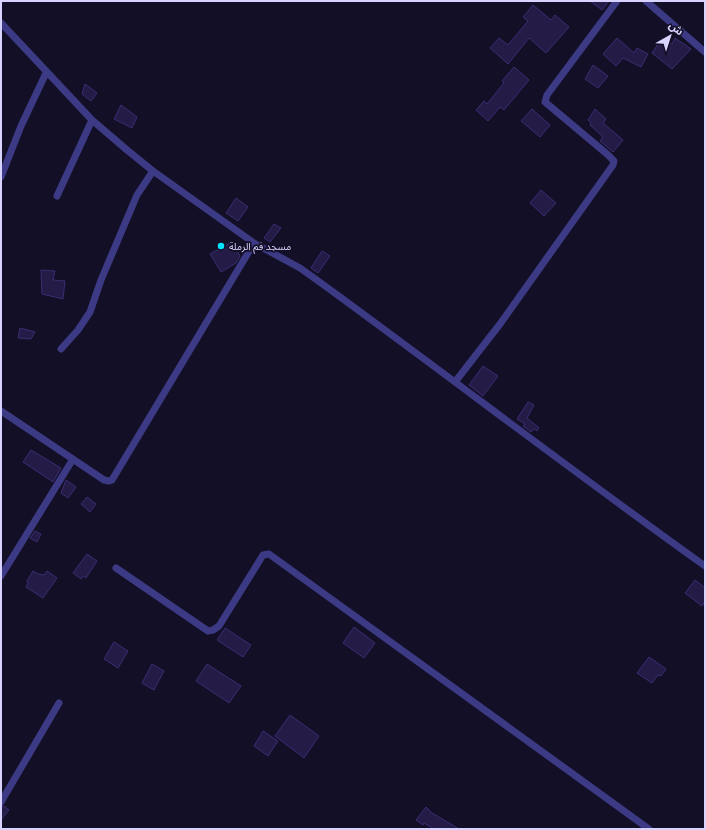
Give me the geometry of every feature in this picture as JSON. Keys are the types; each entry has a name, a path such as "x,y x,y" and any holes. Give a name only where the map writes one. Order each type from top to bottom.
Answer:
{"street":[{"path":"455,382 500,324 613,165 614,162 607,154 545,102 551,89 617,1"},
{"path":"646,1 705,52"},
{"path":"1,23 46,73 92,120 153,171 254,243 300,268 551,455 705,566"},
{"path":"1,178 21,126 46,73"},
{"path":"57,196 92,120"},
{"path":"61,349 78,330 90,312 101,280 137,195 153,171"},
{"path":"1,411 109,482 115,477 254,243"},
{"path":"1,576 73,459"},
{"path":"116,568 208,631 219,626 264,555 269,554 649,829"},
{"path":"1,802 60,703"}],"building":[{"path":"590,1 609,1 602,10"},
{"path":"533,5 551,20 555,15 569,27 546,53 529,38 508,64 490,48 499,38 508,45 528,21 523,17"},
{"path":"617,38 634,53 637,48 648,54 641,67 623,58 616,66 603,54"},
{"path":"662,38 672,44 675,38 691,49 672,69 652,53"},
{"path":"593,65 608,76 598,88 585,79"},
{"path":"514,67 529,80 504,110 500,107 488,121 476,110 484,101 487,104 504,83 502,81"},
{"path":"85,84 97,93 91,101 82,94"},
{"path":"121,105 137,117 132,128 114,119"},
{"path":"532,109 550,125 540,137 521,121"},
{"path":"595,109 606,119 603,123 623,140 613,152 600,141 603,137 590,125 591,123 588,120"},
{"path":"541,190 556,203 544,216 530,203"},
{"path":"236,198 248,207 238,221 226,213"},
{"path":"274,224 281,228 270,242 264,238"},
{"path":"232,242 240,256 236,263 221,272 210,254"},
{"path":"322,251 330,256 318,273 311,268"},
{"path":"41,270 55,271 53,280 65,281 63,299 42,294"},
{"path":"20,328 35,332 31,339 18,338"},
{"path":"483,366 498,376 483,396 469,385"},
{"path":"528,402 534,405 527,418 539,428 537,431 534,429 531,432 523,426 525,424 517,419"},
{"path":"31,450 61,468 53,482 23,462"},
{"path":"66,480 76,487 68,498 61,493"},
{"path":"87,497 96,504 90,512 81,504"},
{"path":"35,531 41,534 37,542 30,538"},
{"path":"87,554 97,561 86,578 83,576 81,579 73,573"},
{"path":"33,571 44,575 47,571 57,578 43,598 26,587 28,583 27,581"},
{"path":"695,580 705,588 705,601 702,606 685,593"},
{"path":"354,627 375,643 364,658 343,643"},
{"path":"225,628 251,645 243,657 217,640"},
{"path":"114,642 128,651 118,668 104,659"},
{"path":"649,657 666,669 661,676 658,675 652,683 637,673"},
{"path":"152,664 164,671 154,690 142,683"},
{"path":"207,664 241,686 229,703 196,681"},
{"path":"290,715 319,736 304,758 275,736"},
{"path":"263,731 278,741 268,756 254,746"},
{"path":"4,806 9,810 1,820 1,807"},
{"path":"426,807 432,813 459,829 434,829 424,823 423,825 416,820"}],"place":[{"name":"مسجد فم الرملة","path":"221,246"}]}
